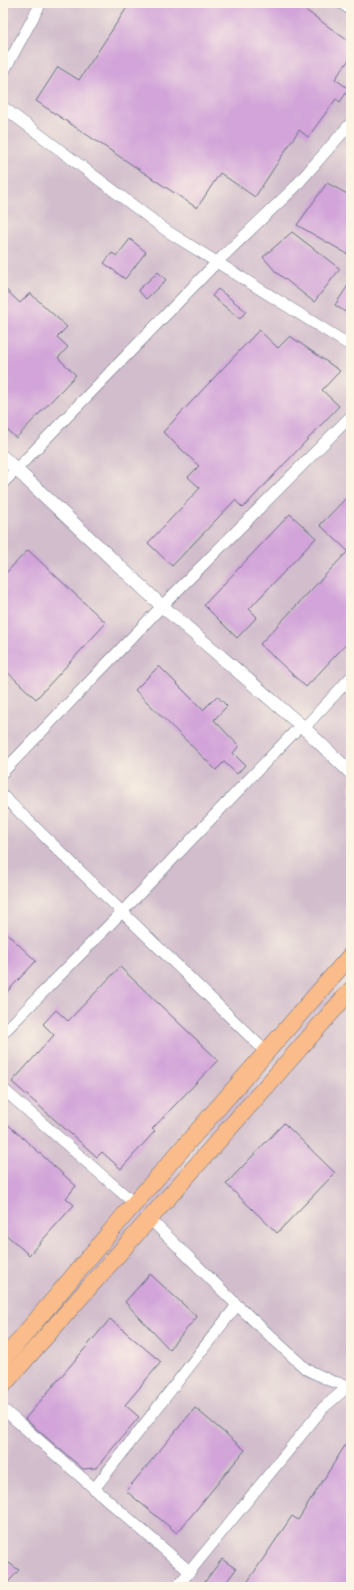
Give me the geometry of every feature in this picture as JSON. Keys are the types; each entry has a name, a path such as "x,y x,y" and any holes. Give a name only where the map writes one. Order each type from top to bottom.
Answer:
{"main road":[{"path":"3,1360 134,1204 351,955"},
{"path":"3,1385 351,990"}],"street":[{"path":"3,73 41,3"},
{"path":"341,3 351,10"},
{"path":"3,107 167,230 351,346"},
{"path":"3,483 217,262 294,188 351,123"},
{"path":"3,772 162,606 351,416"},
{"path":"3,457 162,606 302,726 351,773"},
{"path":"3,1033 351,677"},
{"path":"3,796 266,1052"},
{"path":"3,1089 134,1204"},
{"path":"149,1218 237,1305 306,1369 331,1380 351,1385"},
{"path":"94,1488 237,1305"},
{"path":"177,1587 323,1408 351,1385"},
{"path":"3,1409 189,1571"}],"shaded area":[{"path":"3,3 351,3 351,1587 3,1587"}],"building":[{"path":"130,3 296,3 351,43 351,57 335,79 349,89 340,102 336,99 308,137 299,130 255,197 220,173 197,208 36,101 58,67 79,80"},
{"path":"327,183 351,196 351,256 297,225"},
{"path":"292,232 340,269 314,302 276,272 263,257"},
{"path":"130,239 146,252 125,279 104,263 112,253 117,256"},
{"path":"158,272 166,280 146,299 138,290"},
{"path":"351,281 351,316 335,305"},
{"path":"3,287 20,303 30,293 67,327 57,337 68,347 58,358 76,375 16,438 3,426"},
{"path":"218,289 246,311 240,319 212,296"},
{"path":"259,330 278,348 290,336 340,371 322,390 339,406 243,508 235,500 172,566 148,543 200,488 188,477 199,466 163,432"},
{"path":"351,493 351,639 306,687 260,644 348,551 320,525"},
{"path":"290,514 316,538 249,609 257,617 237,638 204,605"},
{"path":"28,550 106,623 36,699 3,668 3,576"},
{"path":"159,666 203,710 217,696 227,706 214,720 239,746 233,753 245,765 237,774 224,762 216,770 135,690"},
{"path":"3,930 36,961 3,996"},
{"path":"120,967 218,1060 152,1129 155,1131 121,1169 102,1152 97,1157 12,1082 54,1035 43,1024 56,1010 68,1021"},
{"path":"3,1120 76,1186 66,1198 74,1205 29,1255 3,1232"},
{"path":"284,1123 335,1173 277,1233 226,1184"},
{"path":"150,1274 197,1317 169,1349 125,1302"},
{"path":"110,1319 161,1362 125,1405 139,1417 96,1468 83,1469 25,1419"},
{"path":"195,1408 245,1450 177,1533 126,1491"},
{"path":"351,1436 351,1587 244,1587 292,1516 298,1520"},
{"path":"3,1559 19,1570 4,1587 3,1587"},
{"path":"222,1559 236,1569 223,1587 201,1587"}]}
